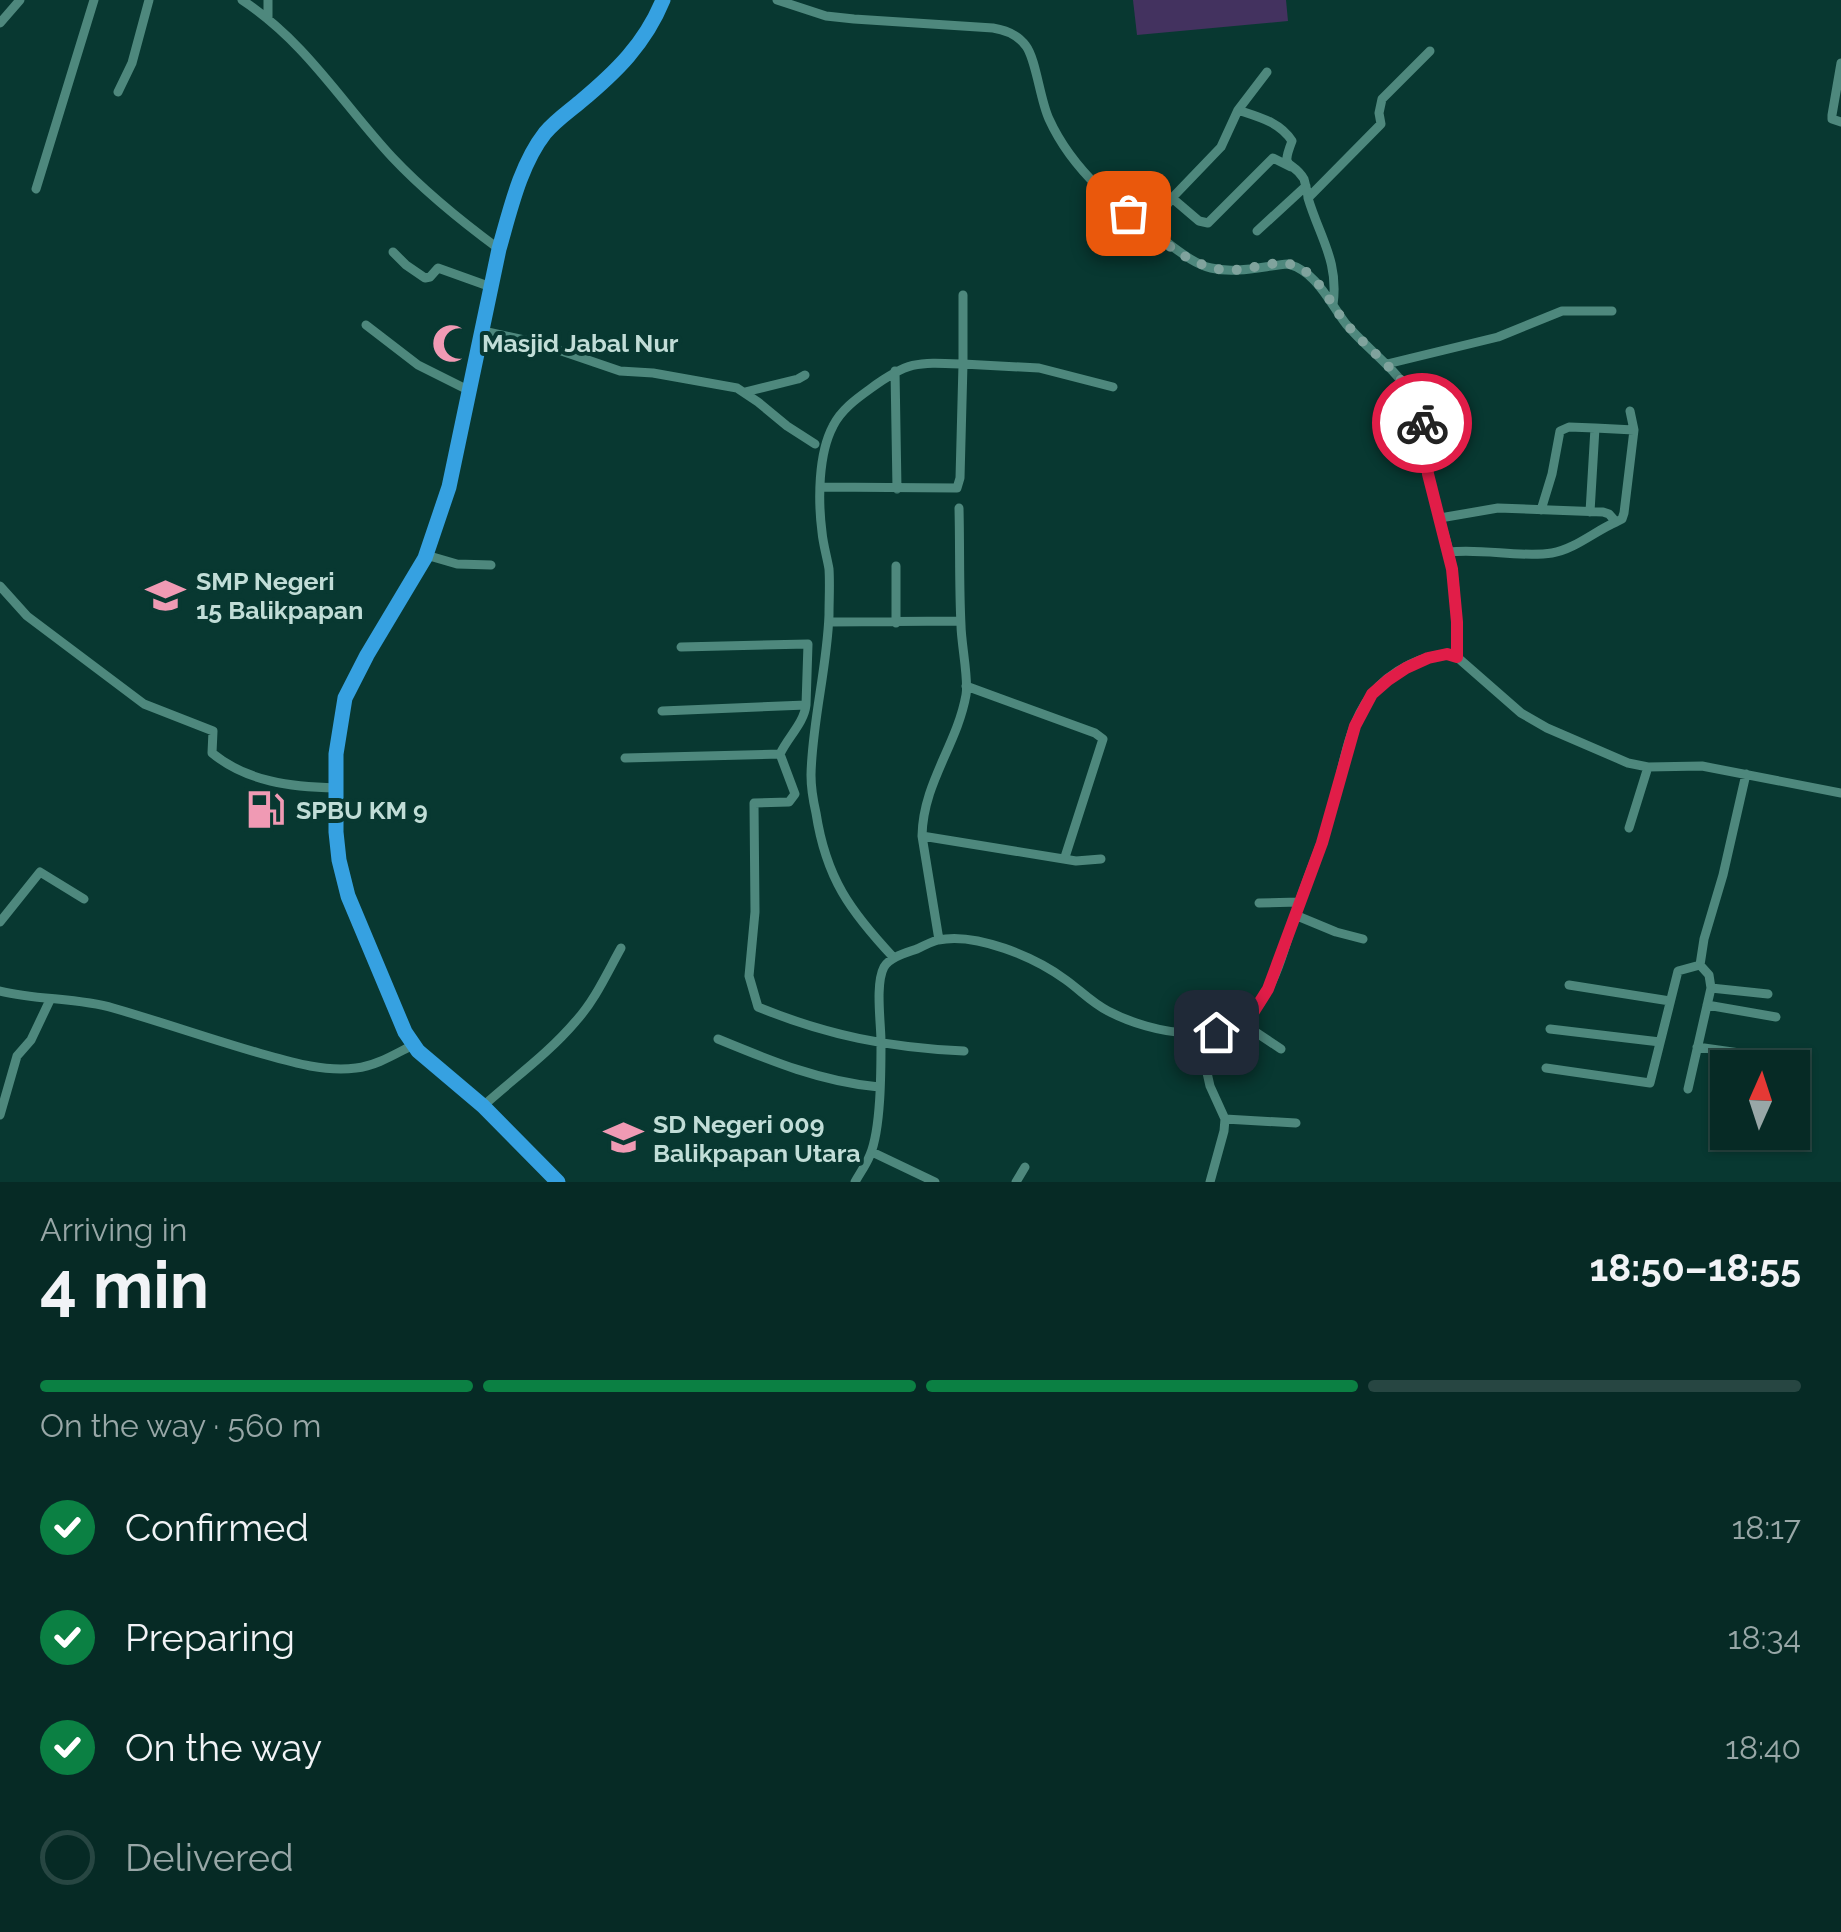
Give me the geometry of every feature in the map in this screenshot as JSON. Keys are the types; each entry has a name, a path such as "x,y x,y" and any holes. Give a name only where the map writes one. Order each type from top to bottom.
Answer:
{"highway":[{"path":"558,1182 483,1106 413,1046 405,1032 348,896 338,860 336,754 345,698 426,555 449,487 510,210 539,143 555,123 629,58 650,28 662,0"}],"street":[{"path":"0,22 20,0"},
{"path":"36,190 94,0"},
{"path":"118,92 132,63 149,0"},
{"path":"242,0 306,54 429,196 499,249"},
{"path":"268,0 268,19"},
{"path":"777,0 826,16 1010,32 1031,53 1045,112 1068,153 1095,186 1148,229 1208,268 1294,265 1306,272 1360,338 1387,364 1418,408 1428,474 1449,552 1457,657"},
{"path":"1308,198 1382,124 1382,99 1430,51"},
{"path":"1841,63 1832,116 1841,122"},
{"path":"1148,229 1221,147 1238,110 1267,72"},
{"path":"1238,110 1273,123 1290,136 1286,157 1291,168"},
{"path":"1172,198 1198,221 1208,223 1273,158 1291,168 1306,186 1333,266 1333,305"},
{"path":"1257,230 1306,186"},
{"path":"393,252 425,278 438,268 492,287"},
{"path":"820,487 958,486 962,295"},
{"path":"1387,364 1498,337 1562,311 1612,311"},
{"path":"366,325 418,365 468,390"},
{"path":"483,331 538,342 620,372 727,385 745,392 815,444"},
{"path":"894,958 845,900 824,856 811,778 828,622 828,568 820,487 831,429 858,398 895,371 916,363 1039,368 1113,388"},
{"path":"895,371 897,489"},
{"path":"745,392 805,374"},
{"path":"1449,552 1550,553 1622,519 1634,430 1630,411"},
{"path":"1541,510 1560,431 1569,427 1634,430"},
{"path":"1590,512 1595,428"},
{"path":"938,940 922,836 927,797 966,695 960,621 959,508"},
{"path":"1440,518 1498,508 1610,514 1616,522"},
{"path":"426,555 457,564 491,565"},
{"path":"896,566 896,622"},
{"path":"0,586 27,616 144,704 213,731 212,753 233,768 274,782 336,788"},
{"path":"828,622 960,621"},
{"path":"681,647 808,644 806,710 780,754"},
{"path":"855,1182 872,1152 879,1086 882,974 894,958 938,940 974,942 1017,952 1050,970 1104,1010 1152,1027 1216,1032 1251,1016 1268,989 1322,843 1355,726 1372,694 1396,674 1428,658 1447,654 1457,657 1506,702 1530,718 1611,756 1648,767 1702,766 1841,793"},
{"path":"966,686 1104,739 1064,857"},
{"path":"662,711 806,704"},
{"path":"625,758 780,754"},
{"path":"780,754 795,794 789,802 754,803 755,912 750,976 758,1007 830,1033 881,1043 964,1050"},
{"path":"1629,828 1648,767"},
{"path":"1700,965 1746,774"},
{"path":"922,836 1076,860 1101,860"},
{"path":"0,922 47,860"},
{"path":"40,872 84,898"},
{"path":"1259,903 1299,902"},
{"path":"1295,914 1363,940"},
{"path":"483,1106 576,1022 622,948"},
{"path":"1688,1089 1710,988 1709,975 1700,965"},
{"path":"1546,1068 1650,1083 1678,970 1700,965"},
{"path":"1569,985 1670,1000"},
{"path":"1710,988 1768,994"},
{"path":"0,991 110,1007 302,1065 331,1069 376,1063 413,1046"},
{"path":"0,1115 16,1056 31,1040 50,1000"},
{"path":"1706,1005 1776,1017"},
{"path":"1242,1023 1281,1049"},
{"path":"1550,1029 1660,1042"},
{"path":"1198,1033 1210,1086 1225,1119 1210,1182"},
{"path":"718,1040 802,1072 879,1086"},
{"path":"1697,1047 1718,1050"},
{"path":"1225,1119 1296,1123"},
{"path":"872,1152 935,1182"},
{"path":"1016,1182 1025,1167"}],"shaded area":[{"path":"1133,0 1286,0 1288,21 1137,35"}],"way so far":[{"path":"1128,213 1188,258 1208,268 1234,270 1288,264 1306,272 1346,324 1408,390 1422,423"}],"place":[{"name":"Masjid Jabal Nur","path":"452,343"},
{"name":"SMP Negeri 15 Balikpapan","path":"166,595"},
{"name":"SPBU KM 9","path":"266,810"},
{"name":"SD Negeri 009 Balikpapan Utara","path":"623,1138"}],"route":[{"path":"1216,1032 1232,1028 1251,1016 1268,989 1322,843 1355,726 1372,694 1406,668 1428,658 1447,654 1457,657 1452,569 1428,474 1422,423"}]}
